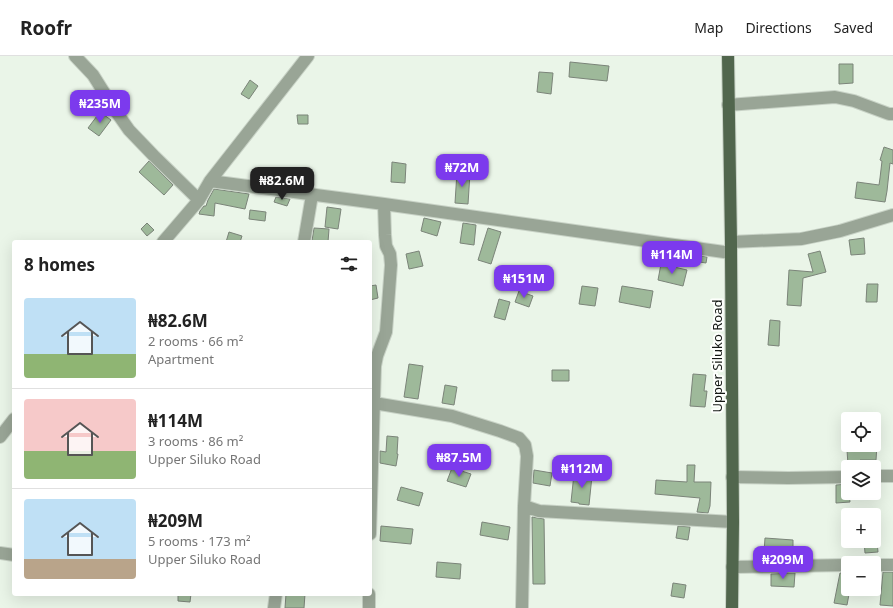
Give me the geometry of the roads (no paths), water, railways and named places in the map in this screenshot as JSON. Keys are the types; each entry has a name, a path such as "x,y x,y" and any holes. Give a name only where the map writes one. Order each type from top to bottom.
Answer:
{"main road":[{"name":"Upper Siluko Road","path":"728,56 733,522 732,608"}],"street":[{"path":"75,56 93,75 129,130 199,200"},
{"path":"165,240 199,200 210,181 308,56"},
{"path":"728,105 835,97 854,101 893,114"},
{"path":"210,181 731,247 801,239 840,232 893,215"},
{"path":"304,240 312,194"},
{"path":"372,468 375,366 386,332 391,265 390,254 386,246 384,204"},
{"path":"374,403 452,416 519,438 525,445 527,456 524,506 522,608"},
{"path":"0,437 12,422"},
{"path":"881,476 893,476"},
{"path":"732,477 841,477"},
{"path":"524,506 539,511 733,522"},
{"path":"0,553 12,555"},
{"path":"732,567 841,565"},
{"path":"881,565 893,565"},
{"path":"274,608 276,596"},
{"path":"369,596 370,608"}]}
